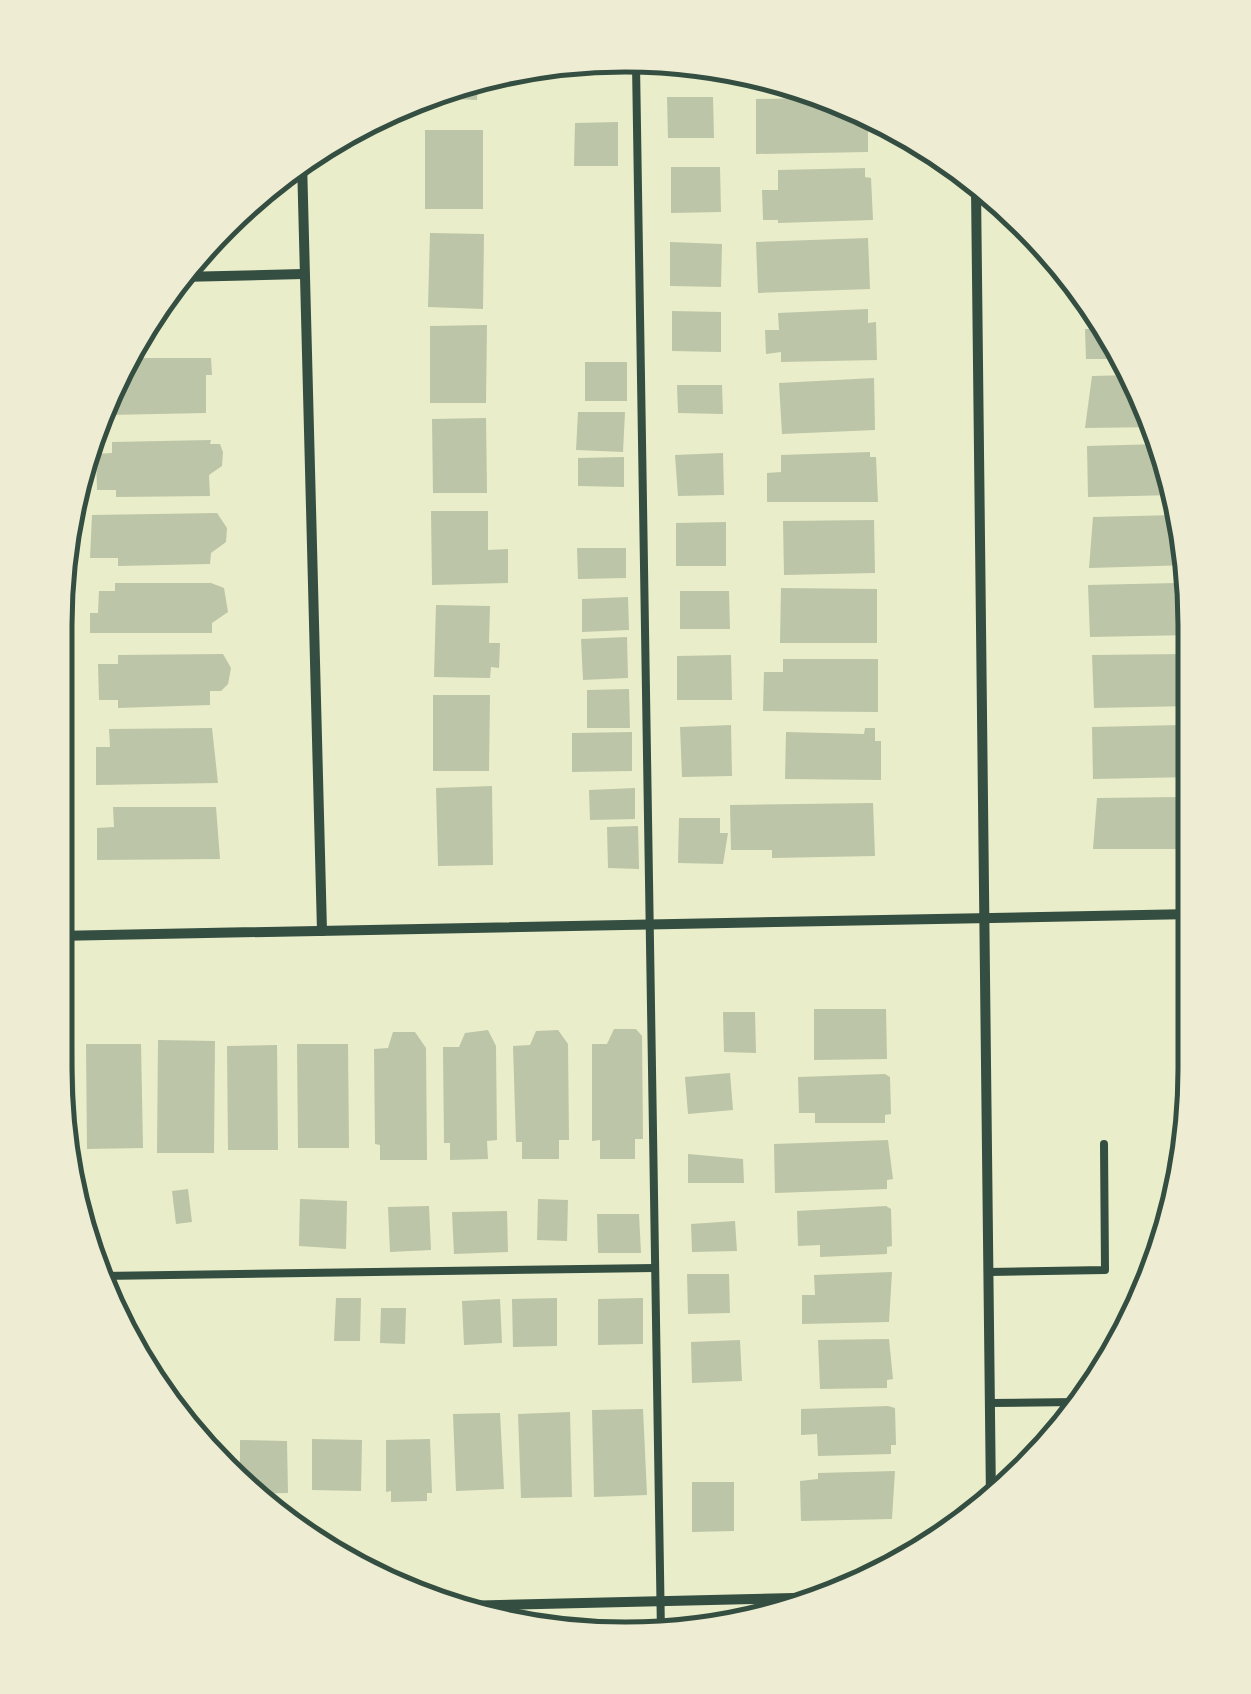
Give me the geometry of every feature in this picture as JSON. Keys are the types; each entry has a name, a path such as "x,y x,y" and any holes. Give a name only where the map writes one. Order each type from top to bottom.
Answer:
{"street":[{"path":"302,177 322,931"},
{"path":"976,199 990,1484"},
{"path":"196,277 304,274"},
{"path":"72,936 1178,914"},
{"path":"492,1605 781,1599"}],"lane":[{"path":"636,73 661,1620"},
{"path":"989,1272 1106,1270 1104,1144"},
{"path":"113,1276 655,1268"},
{"path":"990,1403 1066,1402"}],"building":[{"path":"477,93 477,100 457,99"},
{"path":"667,97 713,97 714,138 668,138"},
{"path":"792,98 868,129 868,152 756,154 756,99"},
{"path":"618,122 618,166 574,166 575,123"},
{"path":"425,130 483,130 483,209 425,209"},
{"path":"671,167 720,167 721,212 671,213"},
{"path":"865,168 865,177 871,178 873,220 763,220 762,190 778,190 778,170"},
{"path":"430,233 484,234 483,309 428,307"},
{"path":"868,238 870,289 758,293 756,242"},
{"path":"670,242 722,244 721,287 670,286"},
{"path":"868,309 868,323 876,322 877,360 781,362 781,352 766,354 765,330 779,330 778,313"},
{"path":"672,311 721,312 721,352 672,351"},
{"path":"487,325 486,403 430,403 430,326"},
{"path":"1085,329 1092,329 1109,359 1086,359"},
{"path":"142,358 211,358 212,375 206,375 206,413 115,415"},
{"path":"585,362 627,362 627,401 585,401"},
{"path":"1118,375 1141,427 1085,428 1092,376"},
{"path":"874,378 875,430 782,434 779,383"},
{"path":"677,385 722,385 723,414 678,413"},
{"path":"578,412 625,412 623,452 576,450"},
{"path":"486,418 487,493 433,493 432,419"},
{"path":"211,440 210,444 220,444 222,466 209,475 210,496 116,497 116,490 97,490 96,466 100,454 112,453 112,442"},
{"path":"1148,444 1163,495 1088,497 1087,446"},
{"path":"870,452 870,457 876,457 878,502 767,502 767,473 781,472 781,455"},
{"path":"723,453 724,495 678,496 675,455"},
{"path":"624,457 624,487 578,486 578,458"},
{"path":"431,511 488,511 488,550 508,549 508,583 432,585"},
{"path":"217,513 227,528 226,542 211,553 210,564 118,566 118,558 90,558 92,515"},
{"path":"1167,515 1175,565 1089,568 1093,517"},
{"path":"874,520 875,573 784,575 783,521"},
{"path":"726,522 726,566 676,566 676,523"},
{"path":"577,548 626,548 626,578 578,579"},
{"path":"115,583 211,583 224,588 228,612 212,623 212,633 90,633 90,613 98,613 99,591 115,591"},
{"path":"1177,583 1178,635 1090,637 1088,585"},
{"path":"781,588 877,589 877,643 780,643"},
{"path":"680,591 729,591 730,629 680,629"},
{"path":"628,597 629,630 582,632 582,599"},
{"path":"436,605 490,606 489,643 500,643 499,668 491,667 490,678 434,677"},
{"path":"627,637 628,678 583,680 581,639"},
{"path":"223,654 231,668 228,684 221,691 210,691 210,705 118,708 118,700 99,700 98,664 118,664 118,655"},
{"path":"1178,654 1178,706 1094,708 1092,655"},
{"path":"731,655 732,700 677,700 677,656"},
{"path":"783,659 878,659 878,712 763,711 764,672 783,672"},
{"path":"629,689 630,728 587,728 587,690"},
{"path":"433,695 490,695 489,771 433,771"},
{"path":"731,725 732,776 682,777 680,727"},
{"path":"1178,725 1178,777 1093,779 1092,727"},
{"path":"212,728 218,783 96,785 96,747 110,747 109,729"},
{"path":"865,728 875,728 875,741 881,741 881,780 785,779 786,732 864,734"},
{"path":"632,732 632,771 572,772 572,733"},
{"path":"492,786 493,865 438,866 436,788"},
{"path":"635,788 635,819 590,820 589,790"},
{"path":"1178,797 1178,849 1093,849 1097,798"},
{"path":"873,803 875,856 772,858 772,850 731,850 730,805"},
{"path":"113,807 216,807 220,859 97,860 97,828 114,827"},
{"path":"679,818 720,818 720,833 728,833 723,864 678,863"},
{"path":"638,826 639,869 608,868 607,827"},
{"path":"814,1009 886,1009 887,1059 814,1060"},
{"path":"723,1012 755,1012 756,1053 724,1052"},
{"path":"614,1029 636,1029 642,1036 643,1139 635,1139 635,1159 600,1159 600,1140 592,1141 592,1044 607,1044"},
{"path":"488,1030 496,1046 497,1140 487,1141 488,1159 450,1160 450,1143 444,1143 443,1047 459,1047 465,1033"},
{"path":"558,1030 568,1044 569,1140 559,1140 559,1159 522,1159 522,1142 516,1142 513,1046 530,1045 536,1031"},
{"path":"393,1032 415,1032 426,1048 427,1160 380,1160 380,1145 375,1144 374,1049 388,1048"},
{"path":"158,1040 215,1041 214,1153 157,1153"},
{"path":"86,1044 141,1044 143,1148 87,1149"},
{"path":"297,1044 348,1044 349,1148 298,1148"},
{"path":"277,1045 278,1150 228,1150 227,1046"},
{"path":"72,1048 74,1048 77,1131 74,1105"},
{"path":"730,1073 733,1110 688,1114 685,1077"},
{"path":"798,1077 890,1077 891,1114 885,1115 885,1123 815,1123 815,1113 799,1113"},
{"path":"888,1140 893,1179 887,1180 887,1189 775,1193 774,1144"},
{"path":"688,1154 743,1159 744,1183 688,1183"},
{"path":"188,1189 192,1222 176,1224 172,1191"},
{"path":"300,1199 347,1201 346,1249 299,1246"},
{"path":"538,1199 568,1200 567,1241 537,1240"},
{"path":"429,1206 431,1250 390,1252 388,1207"},
{"path":"886,1206 891,1209 892,1246 887,1247 887,1254 820,1257 820,1245 798,1246 797,1211"},
{"path":"507,1211 508,1252 454,1254 452,1212"},
{"path":"597,1214 639,1214 641,1253 598,1253"},
{"path":"735,1221 737,1251 692,1252 691,1224"},
{"path":"892,1272 889,1322 802,1324 802,1295 815,1295 814,1275"},
{"path":"687,1274 729,1274 730,1313 688,1314"},
{"path":"336,1298 361,1298 360,1341 334,1341"},
{"path":"557,1298 557,1346 513,1347 512,1299"},
{"path":"643,1298 643,1344 598,1345 598,1299"},
{"path":"500,1299 502,1343 464,1345 462,1301"},
{"path":"381,1308 406,1308 405,1344 380,1343"},
{"path":"889,1339 893,1379 887,1380 887,1388 820,1389 818,1340"},
{"path":"740,1340 742,1381 692,1383 691,1342"},
{"path":"895,1408 896,1445 891,1445 891,1454 818,1456 817,1434 801,1435 801,1409"},
{"path":"643,1409 647,1495 594,1497 592,1410"},
{"path":"570,1412 572,1497 521,1498 518,1414"},
{"path":"500,1413 504,1489 456,1491 453,1414"},
{"path":"312,1439 362,1440 361,1491 312,1490"},
{"path":"430,1439 432,1493 427,1493 427,1501 391,1502 391,1491 386,1492 386,1440"},
{"path":"240,1440 287,1441 288,1493 272,1493 240,1465"},
{"path":"895,1471 892,1519 801,1521 800,1481 818,1479 818,1473"},
{"path":"692,1482 734,1482 734,1531 692,1532"}]}
